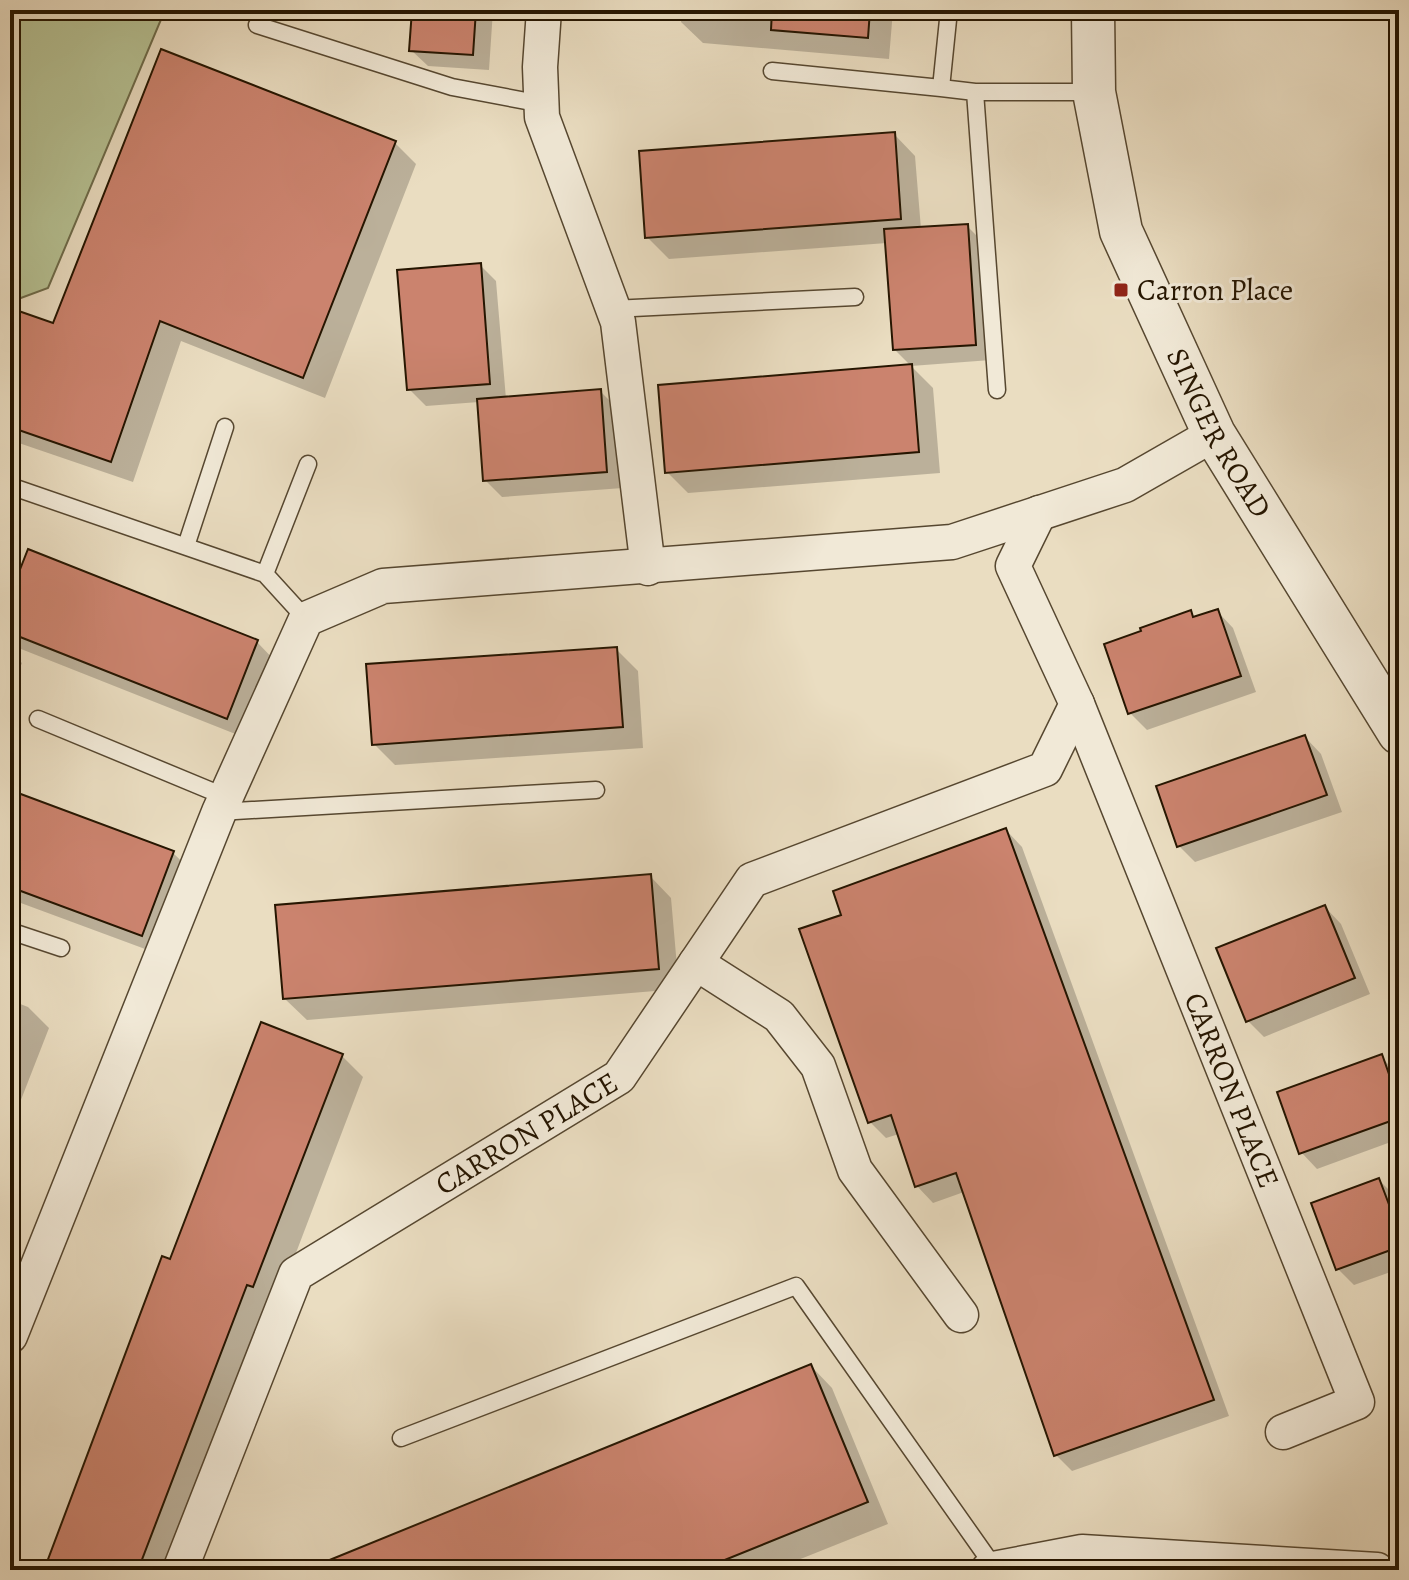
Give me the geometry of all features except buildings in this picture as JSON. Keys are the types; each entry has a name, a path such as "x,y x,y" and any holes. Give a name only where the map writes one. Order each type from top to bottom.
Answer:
{"street":[{"path":"544,10 540,67 542,117 618,322 648,568"},
{"name":"SINGER ROAD","path":"1093,10 1094,92 1121,231 1214,434 1399,733"},
{"path":"10,1336 222,805 306,619 383,586 648,568 952,542 1125,485 1214,434"},
{"name":"CARRON PLACE","path":"1039,513 1013,566 1077,704 1357,1402 1283,1432"},
{"name":"CARRON PLACE","path":"180,1570 296,1274 619,1077 752,880 1045,769 1077,704"},
{"path":"696,963 779,1016 818,1066 855,1170 961,1315"},
{"path":"991,1569 1082,1552 1377,1570"}],"lane":[{"path":"941,88 949,10"},
{"path":"257,25 452,87 542,104"},
{"path":"772,71 975,92 1094,92"},
{"path":"975,92 997,390"},
{"path":"613,309 855,297"},
{"path":"186,546 225,427"},
{"path":"265,574 308,464"},
{"path":"10,486 265,574 306,619"},
{"path":"38,719 222,805 596,790"},
{"path":"10,931 61,948"},
{"path":"401,1438 796,1286 991,1569"}],"green space":[{"path":"10,10 165,10 48,288 10,302"}],"place":[{"name":"Carron Place","path":"1121,290"}]}
